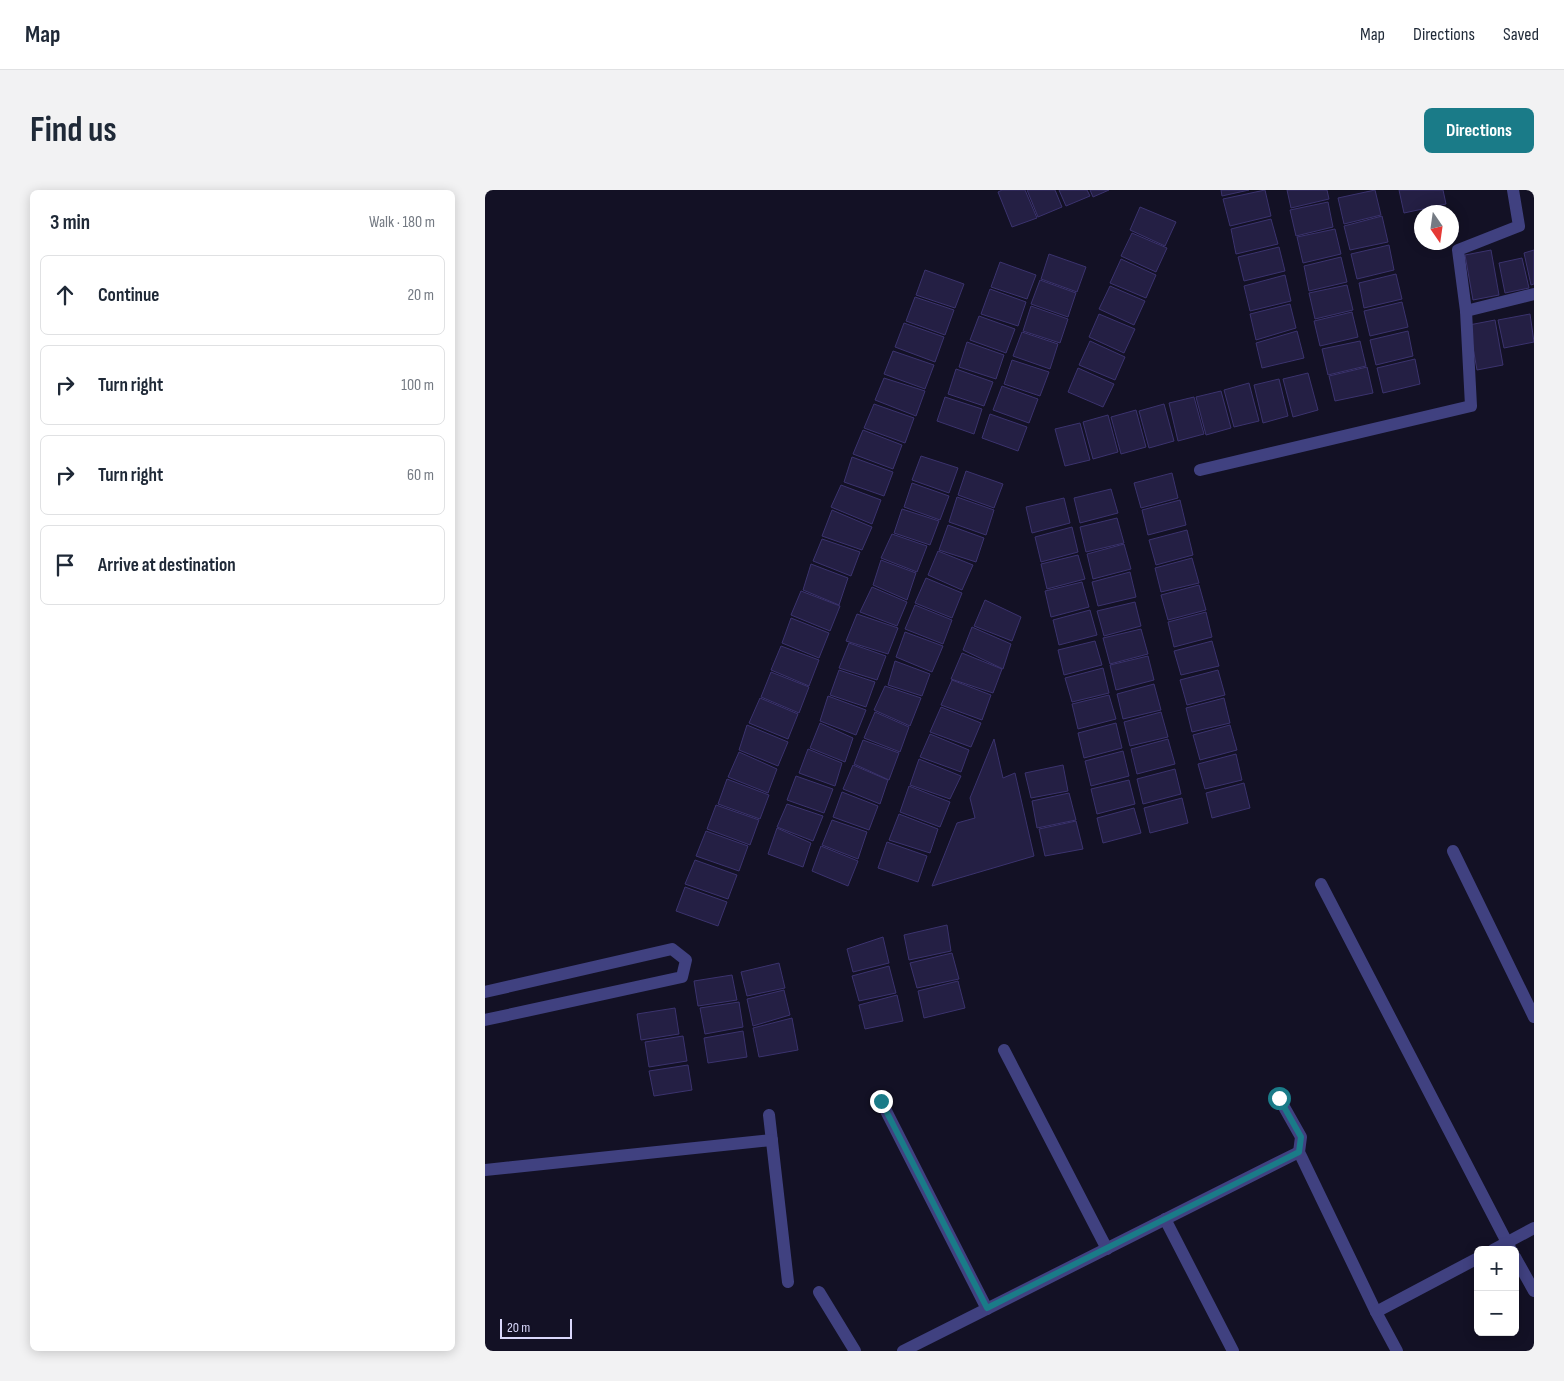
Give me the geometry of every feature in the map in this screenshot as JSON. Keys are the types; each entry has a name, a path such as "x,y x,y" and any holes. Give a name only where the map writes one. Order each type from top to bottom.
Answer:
{"street":[{"path":"1200,470 1471,406 1466,311 1458,250 1519,226 1513,190"},
{"path":"1466,311 1534,294"},
{"path":"1453,851 1534,1016"},
{"path":"1321,884 1509,1246 1534,1228"},
{"path":"485,992 672,949 686,960 682,977 485,1020"},
{"path":"1004,1050 1107,1249"},
{"path":"1279,1098 1301,1137 1299,1152 1376,1312 1397,1351"},
{"path":"881,1101 987,1308"},
{"path":"769,1115 788,1282"},
{"path":"485,1170 772,1140"},
{"path":"903,1351 1299,1152"},
{"path":"1165,1219 1233,1351"},
{"path":"1376,1312 1474,1260"},
{"path":"1519,1264 1534,1291"},
{"path":"819,1292 855,1351"}],"building":[{"path":"1002,190 1025,190 1037,218 1012,227 998,192"},
{"path":"1027,190 1055,190 1062,207 1038,217"},
{"path":"1059,190 1087,190 1090,196 1066,206"},
{"path":"1090,190 1109,190 1093,197"},
{"path":"1221,190 1249,190 1222,196"},
{"path":"1265,190 1271,216 1230,226 1223,199"},
{"path":"1287,190 1327,190 1329,199 1291,208"},
{"path":"1375,190 1381,215 1344,224 1338,198"},
{"path":"1399,190 1443,190 1446,204 1414,205 1414,211 1404,213"},
{"path":"1328,202 1333,227 1296,236 1290,210"},
{"path":"1140,207 1176,222 1165,246 1130,230"},
{"path":"1382,216 1388,242 1350,250 1344,226"},
{"path":"1271,219 1278,244 1236,254 1231,229"},
{"path":"1335,229 1341,254 1303,263 1297,237"},
{"path":"1132,233 1167,248 1156,272 1121,256"},
{"path":"1389,245 1394,270 1357,279 1351,254"},
{"path":"1279,247 1285,271 1244,281 1238,257"},
{"path":"1491,250 1499,295 1473,300 1465,255"},
{"path":"1534,250 1534,284 1531,285 1524,253"},
{"path":"1049,254 1086,267 1077,292 1041,279"},
{"path":"1341,257 1347,282 1309,291 1304,266"},
{"path":"1522,258 1529,288 1505,293 1499,263"},
{"path":"1121,259 1156,275 1146,298 1110,283"},
{"path":"1000,262 1036,275 1027,299 991,287"},
{"path":"925,270 964,284 955,308 916,295"},
{"path":"1396,274 1402,299 1364,308 1359,283"},
{"path":"1285,275 1291,301 1250,311 1244,286"},
{"path":"1040,280 1076,293 1068,317 1031,304"},
{"path":"1347,285 1353,310 1315,319 1309,293"},
{"path":"1110,286 1145,301 1134,325 1099,309"},
{"path":"990,289 1026,302 1018,326 981,314"},
{"path":"915,297 954,310 945,335 906,321"},
{"path":"1402,302 1408,327 1370,336 1364,311"},
{"path":"1290,304 1296,328 1256,340 1250,314"},
{"path":"1031,306 1068,319 1060,343 1023,331"},
{"path":"1352,312 1358,337 1320,346 1314,321"},
{"path":"1099,314 1135,329 1124,353 1089,337"},
{"path":"1530,314 1534,342 1504,348 1498,320"},
{"path":"979,316 1015,329 1006,353 970,340"},
{"path":"1495,320 1503,365 1477,370 1469,325"},
{"path":"904,323 944,337 935,362 895,347"},
{"path":"1297,331 1304,358 1262,368 1256,343"},
{"path":"1408,331 1413,356 1376,365 1370,340"},
{"path":"1022,332 1058,344 1050,369 1013,356"},
{"path":"1090,341 1125,357 1115,380 1079,365"},
{"path":"1360,341 1366,366 1328,375 1322,349"},
{"path":"967,342 1004,355 996,379 959,367"},
{"path":"893,351 934,365 925,389 884,374"},
{"path":"1415,359 1420,384 1383,393 1377,368"},
{"path":"1012,360 1049,372 1040,396 1004,384"},
{"path":"1367,367 1373,393 1335,401 1329,376"},
{"path":"1078,368 1114,384 1103,407 1068,392"},
{"path":"956,369 993,382 984,406 948,394"},
{"path":"1308,373 1318,410 1293,417 1283,379"},
{"path":"884,378 925,391 916,416 875,400"},
{"path":"1279,379 1288,416 1263,423 1254,385"},
{"path":"1249,383 1259,421 1234,427 1224,390"},
{"path":"1002,386 1038,399 1029,423 993,410"},
{"path":"1221,391 1231,428 1206,435 1196,397"},
{"path":"945,397 982,409 974,434 937,421"},
{"path":"1194,397 1204,434 1178,441 1169,403"},
{"path":"874,404 914,418 905,443 864,428"},
{"path":"1164,404 1174,441 1149,448 1139,411"},
{"path":"1136,410 1146,447 1121,454 1111,417"},
{"path":"990,414 1027,427 1018,451 982,438"},
{"path":"1108,415 1118,452 1093,459 1083,422"},
{"path":"1080,423 1090,460 1065,466 1055,429"},
{"path":"863,430 902,445 893,469 853,454"},
{"path":"921,456 958,468 949,493 912,480"},
{"path":"852,457 893,472 884,496 844,482"},
{"path":"966,471 1003,484 994,508 958,495"},
{"path":"1172,473 1178,498 1141,508 1134,483"},
{"path":"912,483 949,496 940,520 904,507"},
{"path":"841,485 881,500 872,524 831,507"},
{"path":"1111,489 1118,513 1080,523 1074,498"},
{"path":"957,497 994,510 986,535 949,522"},
{"path":"1064,498 1070,523 1032,533 1026,507"},
{"path":"1180,500 1186,525 1148,535 1142,510"},
{"path":"902,509 939,521 930,545 894,533"},
{"path":"832,510 872,527 862,550 822,536"},
{"path":"1117,518 1124,543 1086,552 1080,527"},
{"path":"948,525 984,538 976,562 939,550"},
{"path":"1072,527 1078,552 1041,562 1035,537"},
{"path":"1187,530 1193,555 1156,565 1149,540"},
{"path":"892,534 927,546 917,572 881,558"},
{"path":"822,539 860,552 851,576 813,561"},
{"path":"1124,544 1131,569 1093,579 1087,554"},
{"path":"938,551 973,565 962,590 928,575"},
{"path":"1078,555 1085,579 1047,589 1041,564"},
{"path":"1192,558 1199,583 1161,592 1155,568"},
{"path":"881,560 916,573 907,600 873,585"},
{"path":"811,564 848,578 839,605 803,590"},
{"path":"1130,572 1136,597 1098,606 1092,582"},
{"path":"926,578 962,593 952,618 915,603"},
{"path":"1082,582 1089,607 1051,617 1045,591"},
{"path":"1199,585 1206,610 1168,620 1161,595"},
{"path":"872,587 907,602 897,626 860,612"},
{"path":"801,591 840,606 830,631 791,615"},
{"path":"985,600 1021,617 1012,641 974,626"},
{"path":"1135,602 1141,626 1104,636 1097,611"},
{"path":"915,605 952,620 943,644 905,629"},
{"path":"1090,610 1097,635 1059,645 1053,620"},
{"path":"1206,612 1212,637 1174,647 1168,622"},
{"path":"857,614 898,628 888,654 846,641"},
{"path":"791,618 829,633 819,658 782,643"},
{"path":"972,627 1011,644 1003,669 963,650"},
{"path":"1141,629 1148,654 1110,664 1103,638"},
{"path":"905,632 943,646 932,672 896,657"},
{"path":"1095,641 1102,665 1064,675 1058,650"},
{"path":"1212,641 1219,666 1181,675 1174,651"},
{"path":"849,643 886,656 877,680 839,668"},
{"path":"781,646 819,660 809,686 771,670"},
{"path":"962,653 1002,669 993,693 951,679"},
{"path":"1148,656 1154,680 1116,690 1110,665"},
{"path":"895,661 930,674 922,696 888,685"},
{"path":"1103,668 1109,693 1072,702 1065,678"},
{"path":"839,670 875,682 866,707 830,695"},
{"path":"1218,670 1225,695 1187,705 1180,680"},
{"path":"771,672 809,687 799,713 761,697"},
{"path":"952,680 991,695 982,720 941,705"},
{"path":"1154,684 1161,710 1123,719 1117,694"},
{"path":"885,686 921,698 910,726 874,710"},
{"path":"1109,695 1116,719 1078,729 1072,704"},
{"path":"828,696 866,710 856,735 820,721"},
{"path":"760,698 798,714 788,739 749,723"},
{"path":"1224,698 1230,723 1192,732 1186,708"},
{"path":"941,707 981,723 971,747 930,732"},
{"path":"875,712 909,727 900,752 864,738"},
{"path":"1161,712 1168,737 1130,746 1124,722"},
{"path":"820,723 853,738 845,762 810,748"},
{"path":"1116,723 1122,748 1084,758 1078,733"},
{"path":"747,725 788,742 778,766 739,750"},
{"path":"1230,725 1237,750 1200,760 1193,735"},
{"path":"930,734 969,750 961,772 920,757"},
{"path":"994,739 1003,778 1015,773 1034,856 932,886 957,823 975,818 970,798"},
{"path":"1168,739 1175,764 1137,774 1131,749"},
{"path":"863,740 899,753 889,780 854,764"},
{"path":"808,749 842,763 835,786 799,773"},
{"path":"1123,751 1129,776 1091,786 1085,761"},
{"path":"739,752 777,769 768,793 728,777"},
{"path":"1236,754 1242,780 1205,789 1198,764"},
{"path":"919,759 961,776 950,799 910,785"},
{"path":"853,765 888,780 880,804 843,789"},
{"path":"1063,765 1068,791 1031,798 1025,773"},
{"path":"1175,769 1181,794 1143,804 1137,779"},
{"path":"796,776 833,789 824,813 787,800"},
{"path":"727,779 769,795 760,819 718,804"},
{"path":"1129,780 1135,804 1097,814 1091,789"},
{"path":"1244,783 1250,808 1212,818 1206,793"},
{"path":"909,786 950,802 940,827 900,812"},
{"path":"842,792 878,806 869,830 833,817"},
{"path":"1069,793 1076,820 1037,828 1032,801"},
{"path":"1182,798 1188,823 1150,833 1144,808"},
{"path":"787,804 823,816 813,841 777,827"},
{"path":"716,805 759,820 750,845 707,829"},
{"path":"1134,808 1141,833 1103,843 1097,818"},
{"path":"899,814 938,829 930,853 889,840"},
{"path":"832,820 867,832 858,859 822,845"},
{"path":"1076,821 1083,849 1045,856 1039,829"},
{"path":"777,828 811,843 803,867 768,854"},
{"path":"706,831 748,846 739,871 696,856"},
{"path":"887,842 927,856 918,882 878,868"},
{"path":"821,846 858,861 848,886 812,871"},
{"path":"695,860 737,875 728,899 685,884"},
{"path":"685,887 727,902 718,926 676,911"},
{"path":"947,925 951,951 909,960 904,935"},
{"path":"883,937 889,963 853,972 847,949"},
{"path":"952,953 959,979 917,988 910,963"},
{"path":"779,963 785,988 747,996 741,972"},
{"path":"889,966 896,993 859,1001 852,976"},
{"path":"732,975 737,1000 698,1006 694,981"},
{"path":"958,981 965,1008 924,1018 918,991"},
{"path":"784,990 790,1015 753,1026 747,999"},
{"path":"897,995 903,1021 865,1029 859,1005"},
{"path":"739,1002 743,1027 705,1034 700,1008"},
{"path":"675,1008 679,1034 641,1040 637,1014"},
{"path":"792,1018 798,1050 759,1057 753,1028"},
{"path":"743,1031 747,1057 708,1063 704,1038"},
{"path":"683,1036 687,1061 649,1067 645,1042"},
{"path":"688,1065 692,1090 654,1096 649,1071"}],"route":[{"path":"881,1101 987,1308 1299,1152 1301,1137 1279,1098"}]}
